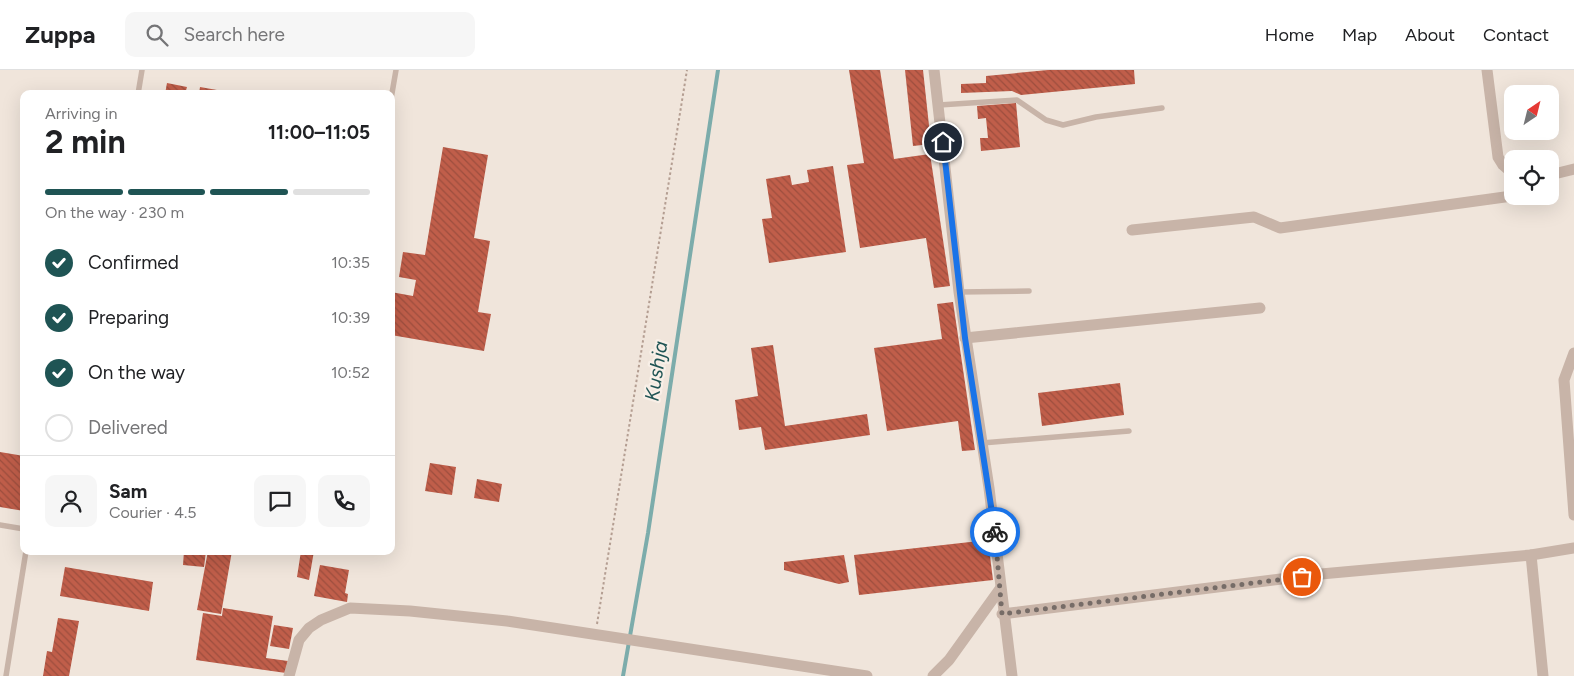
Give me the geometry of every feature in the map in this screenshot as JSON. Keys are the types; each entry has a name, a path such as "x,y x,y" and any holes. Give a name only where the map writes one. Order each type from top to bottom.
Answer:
{"street":[{"path":"934,70 959,292 998,553 1002,614 1012,676"},
{"path":"1487,70 1498,157 1504,166"},
{"path":"1559,173 1574,169"},
{"path":"1132,230 1254,217 1280,228 1504,197"},
{"path":"965,338 1260,308"},
{"path":"1574,353 1564,380 1574,515"},
{"path":"1002,614 1321,574 1531,555 1574,548"},
{"path":"1531,555 1543,676"},
{"path":"933,676 949,660 1000,589"},
{"path":"290,676 299,640 309,628 321,620 350,608 410,611 507,621 867,676"}],"lane":[{"path":"139,90 142,70"},
{"path":"393,90 396,70"},
{"path":"939,105 1016,100 1046,120 1062,125 1096,117 1162,108"},
{"path":"959,292 1029,291"},
{"path":"982,443 1129,430"},
{"path":"0,525 20,528"},
{"path":"6,676 25,555"}],"path":[{"path":"601,635 687,70"}],"building":[{"path":"849,70 880,70 894,159 930,154 950,286 934,288 926,238 860,248 847,165 864,163"},
{"path":"905,70 923,70 931,144 913,146"},
{"path":"1048,70 1134,70 1135,84 1021,95 1012,91 961,93 961,84 986,83 986,76"},
{"path":"167,83 187,87 186,90 166,90"},
{"path":"200,87 217,90 200,90"},
{"path":"1016,103 1020,147 981,151 980,138 988,138 986,118 978,119 977,106"},
{"path":"443,147 488,155 474,238 490,241 478,312 491,314 484,351 395,336 395,293 413,296 416,280 399,277 403,252 425,255"},
{"path":"833,166 846,252 769,263 762,219 772,218 766,179 790,175 792,185 809,182 807,170"},
{"path":"953,302 975,450 962,451 958,421 887,431 874,348 942,339 937,304"},
{"path":"773,345 785,426 867,414 870,435 765,450 761,427 739,430 735,400 758,396 751,348"},
{"path":"1120,383 1124,415 1042,426 1038,393"},
{"path":"0,452 20,455 20,510 0,507"},
{"path":"430,463 456,467 452,495 425,491"},
{"path":"477,479 502,484 499,502 474,498"},
{"path":"988,540 993,580 859,595 854,555"},
{"path":"184,555 206,555 204,567 183,565"},
{"path":"207,555 231,555 221,614 197,610"},
{"path":"300,555 313,555 309,580 297,577"},
{"path":"844,555 849,582 839,584 784,570 784,562"},
{"path":"320,565 349,570 345,593 348,594 347,602 314,596"},
{"path":"65,567 153,582 149,611 60,596"},
{"path":"223,608 273,616 266,658 288,661 286,673 196,660 203,613 222,616"},
{"path":"58,618 79,621 69,676 43,676 47,651 52,652"},
{"path":"274,625 293,628 289,649 270,646"}],"waterway":[{"name":"Kushja","path":"623,676 648,533 718,70"}],"way so far":[{"path":"995,532 1002,614 1302,577"}],"route":[{"path":"943,142 965,338 995,532"}]}
